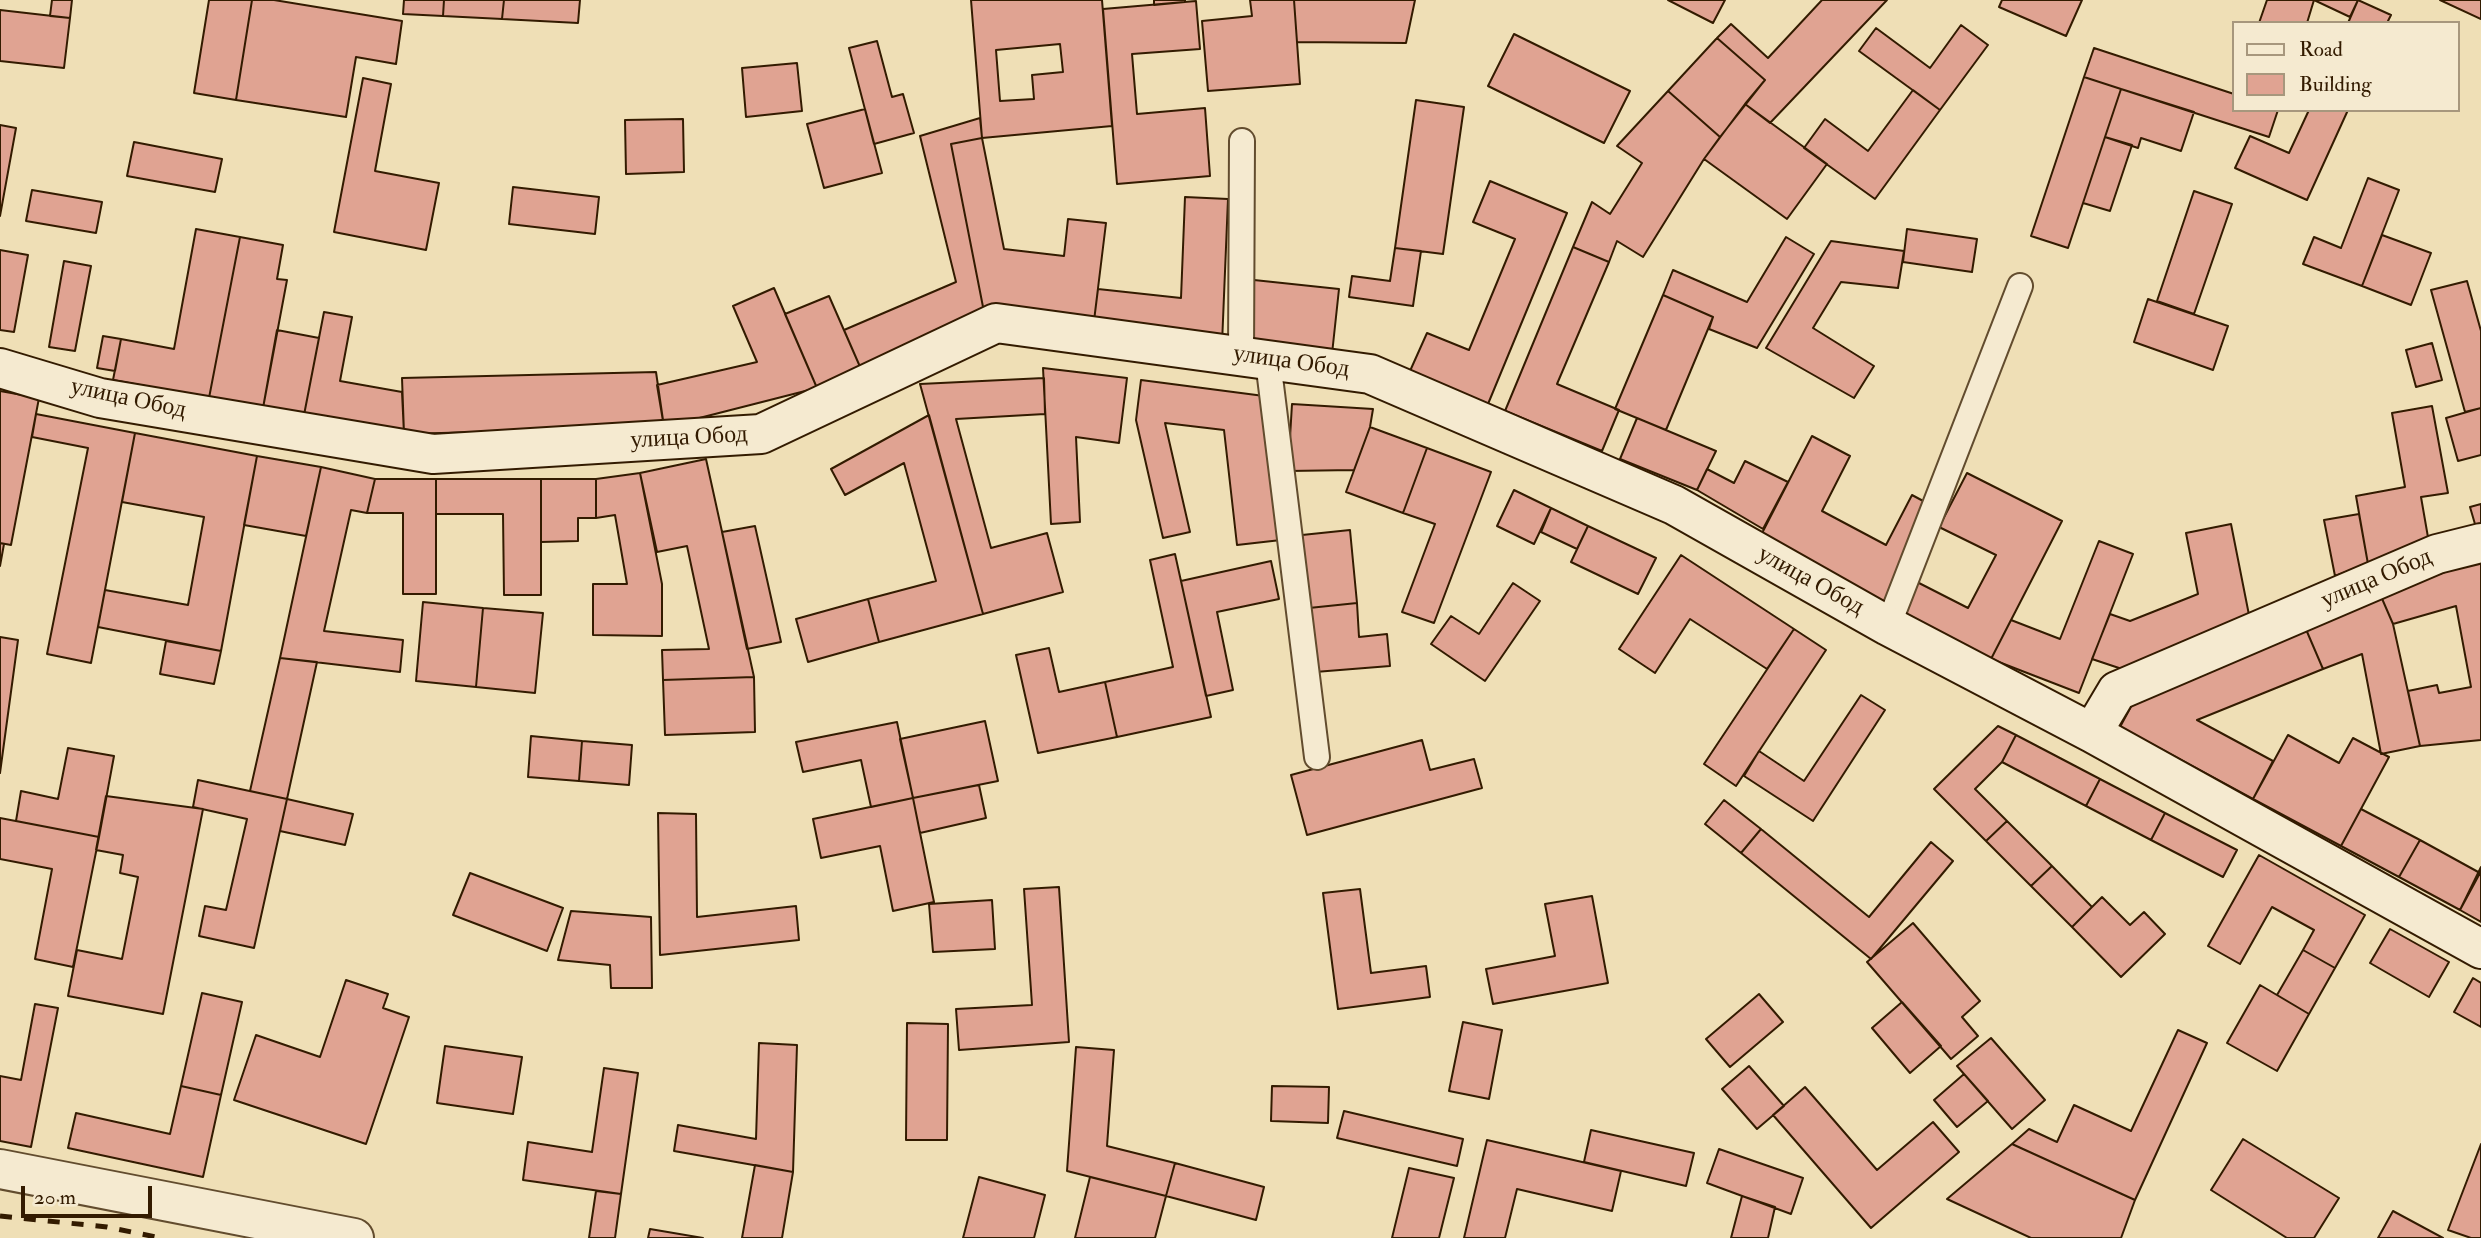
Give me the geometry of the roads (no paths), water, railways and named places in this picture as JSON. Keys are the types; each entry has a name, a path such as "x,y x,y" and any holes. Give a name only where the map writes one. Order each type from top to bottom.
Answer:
{"street":[{"name":"улица Обод","path":"0,369 100,398 433,454 761,434 996,323 1370,374 1674,505 1888,626 2092,733 2117,691 2437,554 2481,542"},
{"path":"2092,733 2481,949"},
{"path":"0,1169 354,1238"}],"lane":[{"path":"1242,142 1254,359 1317,757"},
{"path":"1888,626 2021,286"}],"railway":[{"path":"0,1216 107,1227 161,1238"}]}
